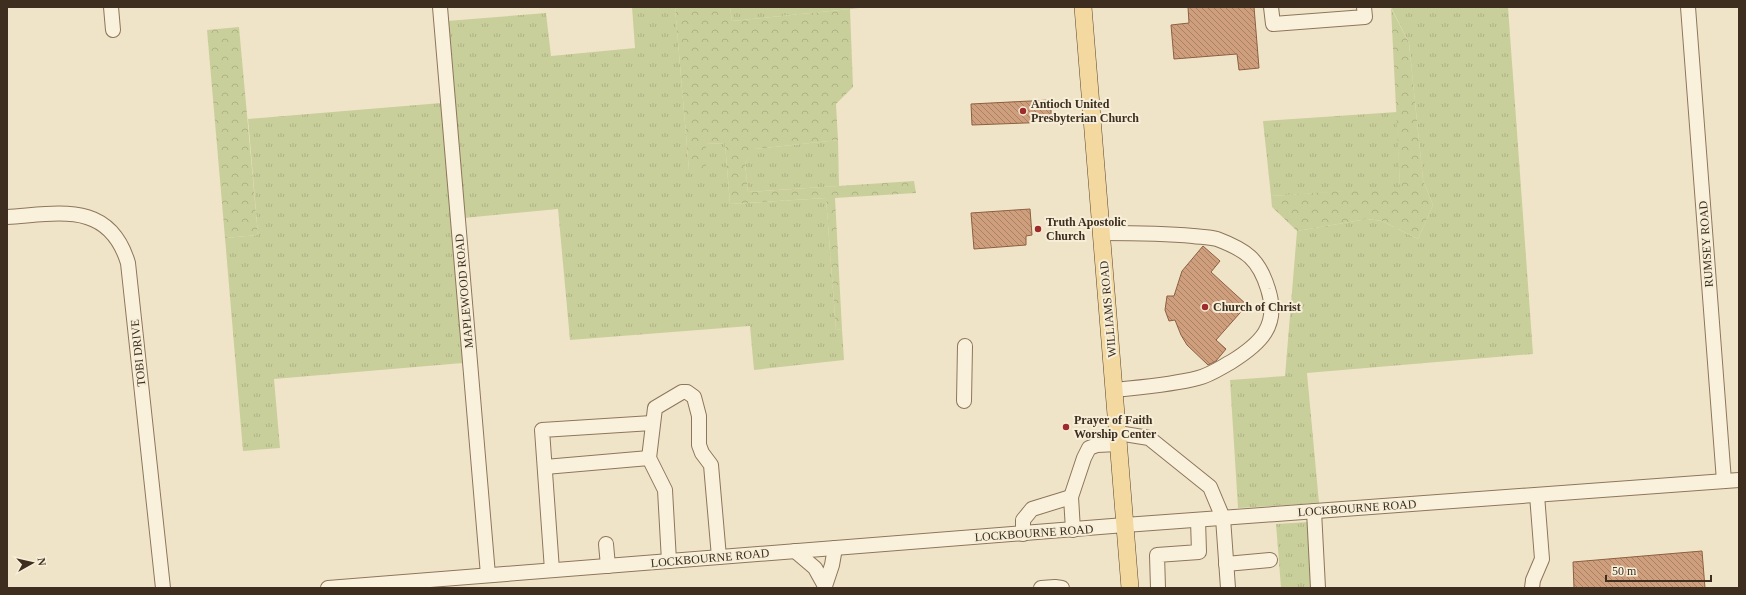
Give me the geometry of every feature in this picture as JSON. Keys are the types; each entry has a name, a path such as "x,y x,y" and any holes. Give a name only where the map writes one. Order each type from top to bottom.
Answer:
{"main road":[{"name":"WILLIAMS ROAD","path":"1084,7 1130,588"}],"street":[{"path":"111,7 113,30"},
{"name":"MAPLEWOOD ROAD","path":"440,7 488,575"},
{"path":"1271,7 1273,24 1365,12"},
{"name":"RUMSEY ROAD","path":"1688,7 1724,481"},
{"name":"TOBI DRIVE","path":"7,217 61,213 82,215 104,226 115,237 125,252 128,263 163,588"},
{"path":"1102,233 1178,234 1215,238 1247,253 1258,264 1264,276 1271,302 1272,318 1267,332 1259,342 1246,352 1213,372 1199,378 1183,381 1114,390"},
{"path":"964,401 965,346"},
{"path":"669,561 665,490 649,458 655,408 682,392 687,392 694,397 699,416 699,445 702,453 711,466 719,557"},
{"path":"552,570 542,430 652,423"},
{"path":"1074,530 1071,498 1084,458 1089,448 1118,438 1149,438 1210,487 1223,518 1228,588"},
{"path":"545,467 649,458"},
{"name":"LOCKBOURNE ROAD","path":"328,588 472,582 488,575 1125,525 1739,480"},
{"path":"1532,588 1533,580 1542,558 1537,495"},
{"path":"1023,534 1023,520 1032,509 1071,498"},
{"path":"1314,511 1318,588"},
{"path":"1158,588 1157,555 1199,552 1198,520"},
{"path":"606,544 608,566"},
{"path":"825,587 832,565 835,548"},
{"path":"795,551 815,568 825,587"},
{"path":"1226,564 1270,560"},
{"path":"1041,588 1062,588"}],"green space":[{"path":"632,7 675,7 689,170 706,144 725,143 730,204 826,198 836,330 842,329 844,360 754,370 750,326 570,340 558,209 464,218 447,21 546,13 551,56 635,48"},
{"path":"675,7 730,7 732,21 850,9 853,87 836,104 838,140 755,149 745,163 748,192 914,181 916,193 835,198 842,329 836,330 826,198 730,204 725,143 706,144 706,168 689,170"},
{"path":"730,7 869,7 732,21"},
{"path":"1391,7 1508,7 1533,354 1307,373 1319,503 1238,508 1230,380 1285,376 1297,231 1367,219 1382,221 1418,239 1433,205 1423,180 1409,43"},
{"path":"1391,8 1409,43 1423,180 1433,205 1418,239 1382,221 1367,219 1297,231 1272,207 1271,196 1400,187"},
{"path":"239,27 258,235 225,238 207,30"},
{"path":"441,103 463,363 274,379 280,448 243,451 225,238 258,235 248,119"},
{"path":"1397,112 1400,188 1271,196 1263,121"},
{"path":"838,140 839,186 748,192 745,163 754,149"},
{"path":"1308,522 1313,588 1281,588 1276,524"}],"building":[{"path":"1188,7 1254,7 1259,68 1239,70 1237,54 1174,59 1171,25 1189,23"},
{"path":"1050,100 1052,122 972,125 971,104"},
{"path":"1030,209 1032,235 1026,236 1026,245 974,249 971,213"},
{"name":"Church of Christ","path":"1203,246 1220,261 1211,272 1247,305 1216,340 1226,349 1216,361 1208,365 1187,345 1175,320 1169,321 1165,310 1167,296 1174,296 1182,271"},
{"path":"1702,551 1705,588 1574,588 1573,562"}],"place":[{"name":"Antioch United Presbyterian Church","path":"1023,111"},
{"name":"Truth Apostolic Church","path":"1038,229"},
{"name":"Church of Christ","path":"1205,307"},
{"name":"Prayer of Faith Worship Center","path":"1066,427"}]}
